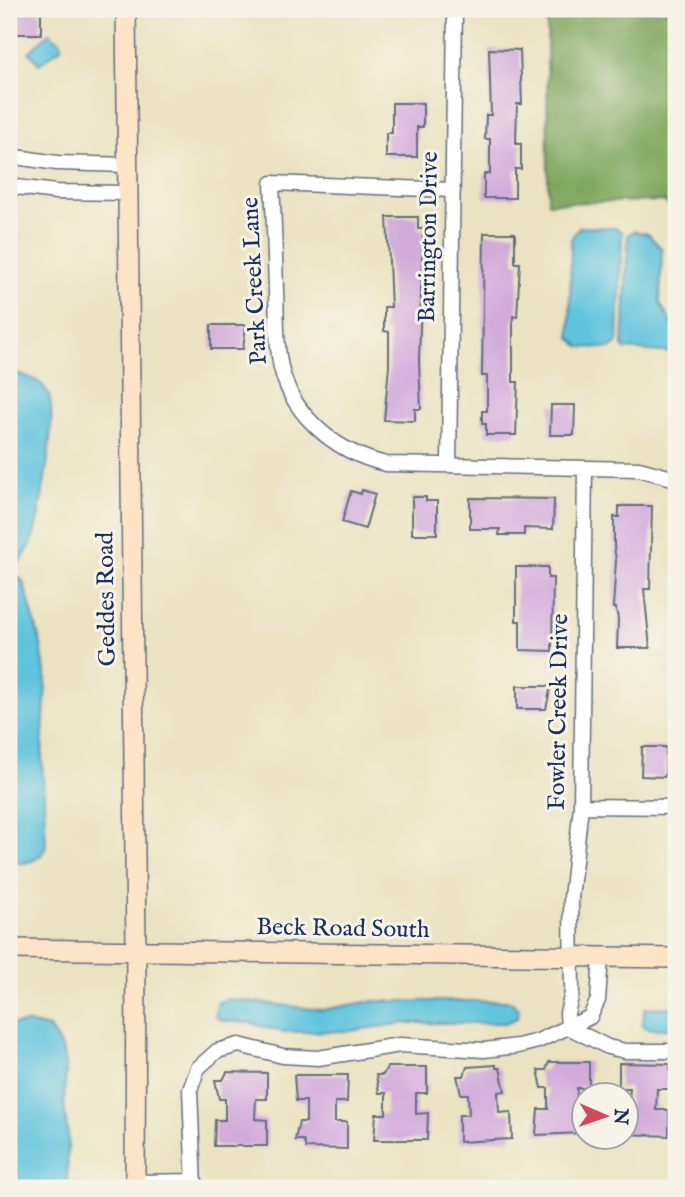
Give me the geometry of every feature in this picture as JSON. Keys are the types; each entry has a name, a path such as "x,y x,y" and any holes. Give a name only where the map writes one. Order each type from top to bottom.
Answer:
{"main road":[{"name":"Geddes Road","path":"126,9 136,950 135,1185"},
{"name":"Beck Road South","path":"9,950 676,958"}],"street":[{"name":"Barrington Drive","path":"449,465 455,9"},
{"path":"9,156 57,163 128,165"},
{"name":"Park Creek Lane","path":"453,190 272,183 279,355 294,398 322,434 362,457 402,466 639,469 676,479"},
{"path":"9,186 56,192 128,192"},
{"name":"Fowler Creek Drive","path":"568,1027 572,957 571,898 581,806 585,468"},
{"path":"581,806 676,807"},
{"path":"135,1185 194,1185 189,1114 193,1079 209,1057 228,1046 239,1045 283,1056 318,1058 400,1045 484,1050 538,1041 590,1017 598,1000 601,957"},
{"path":"568,1027 608,1047 625,1051 676,1051"}],"green space":[{"path":"547,10 676,11 676,214 664,201 548,203"}],"water":[{"path":"49,33 61,42 61,48 39,64 29,52"},
{"path":"579,227 616,228 622,232 618,342 611,348 580,347 570,337 571,239"},
{"path":"634,231 648,234 662,249 660,303 676,331 676,353 624,349 628,235"},
{"path":"19,374 37,381 49,395 50,443 33,539 19,563 9,566 9,375"},
{"path":"9,576 20,578 24,584 41,644 46,680 42,757 46,847 36,859 20,863 9,862"},
{"path":"230,999 322,1010 372,1001 510,1001 519,1009 517,1018 505,1023 405,1023 350,1031 283,1032 250,1023 223,1021 215,1017 218,1002"},
{"path":"676,1007 676,1029 649,1029 642,1025 645,1008"},
{"path":"28,1023 49,1028 62,1049 66,1067 64,1103 68,1137 67,1188 9,1188 9,1025"}],"building":[{"path":"17,12 41,12 41,34 16,34"},
{"path":"489,49 520,50 522,104 517,104 516,144 521,144 521,169 515,169 515,198 484,198 484,174 490,174 490,139 485,139 486,115 491,115"},
{"path":"392,103 423,103 423,127 417,127 417,157 386,157 386,133 392,133"},
{"path":"387,217 418,217 418,229 423,229 419,361 421,409 415,409 415,421 384,420 389,332 384,331 384,307 391,307"},
{"path":"484,233 515,233 515,263 520,263 517,317 513,316 513,382 518,382 516,435 486,435 486,424 482,424 482,411 487,411 487,376 482,376"},
{"path":"211,325 246,325 243,349 211,349"},
{"path":"551,405 575,405 574,435 550,435"},
{"path":"362,490 375,494 365,529 342,522 351,491 361,494"},
{"path":"412,497 426,497 426,501 437,501 437,534 412,534"},
{"path":"470,498 554,499 553,529 524,528 524,535 499,535 500,529 470,529"},
{"path":"619,506 652,506 650,589 644,589 650,648 617,648 618,619 616,608 613,608 616,560 614,517 619,517"},
{"path":"516,567 548,567 548,578 553,578 552,651 520,650 520,621 516,621"},
{"path":"517,686 551,686 546,709 517,709"},
{"path":"642,747 666,747 665,777 641,776"},
{"path":"549,1062 589,1062 589,1082 570,1082 570,1134 536,1135 538,1109 548,1109 548,1088 542,1088 538,1070 546,1070"},
{"path":"619,1063 670,1064 670,1089 657,1089 656,1110 669,1110 669,1136 640,1135 640,1082 619,1082"},
{"path":"496,1065 496,1068 500,1068 505,1091 498,1092 499,1113 511,1112 512,1139 459,1142 459,1115 469,1115 468,1094 461,1094 457,1076 464,1076 467,1067"},
{"path":"387,1067 427,1067 427,1093 416,1093 416,1114 428,1113 427,1140 374,1140 376,1114 386,1114 386,1093 379,1093 376,1075 383,1075"},
{"path":"227,1072 267,1073 267,1099 256,1099 255,1119 267,1120 267,1146 214,1146 215,1120 225,1120 225,1099 219,1099 215,1080 223,1080"},
{"path":"294,1075 348,1075 347,1102 335,1102 335,1122 347,1122 347,1149 306,1148 303,1140 295,1140 299,1122 306,1122 306,1101 296,1101"}]}
